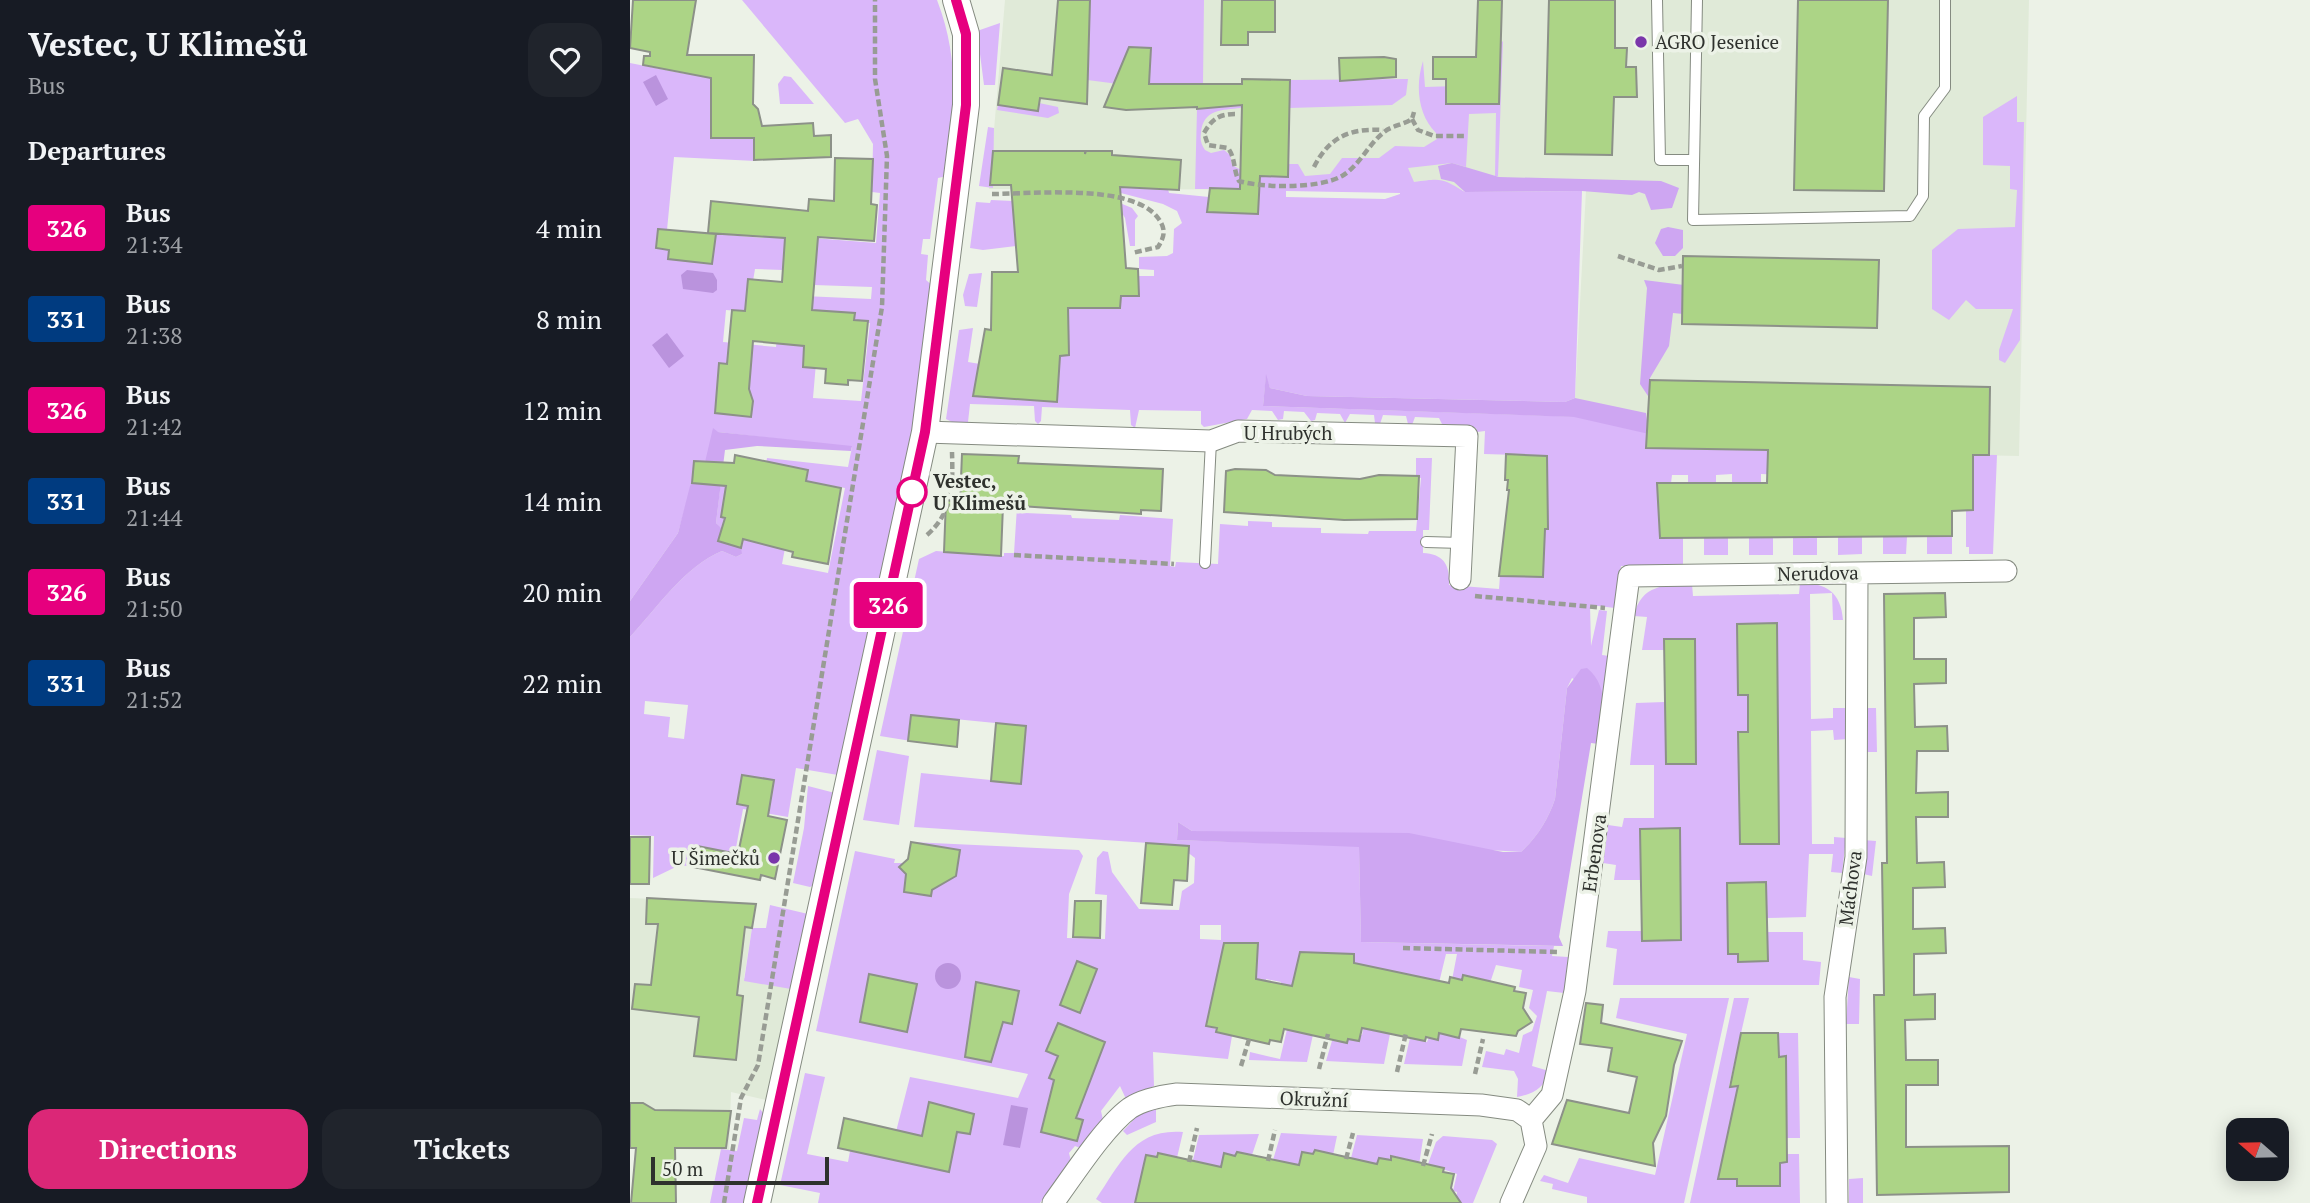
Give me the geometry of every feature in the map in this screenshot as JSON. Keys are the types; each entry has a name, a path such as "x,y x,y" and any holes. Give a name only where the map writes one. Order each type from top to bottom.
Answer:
{"street":[{"path":"757,1203 925,432 966,105 966,34 956,0"},
{"name":"U Hrubých","path":"925,432 1211,441 1238,431 1467,436 1462,543 1467,583"},
{"name":"Nerudova","path":"1629,576 2006,571"},
{"name":"Máchova","path":"1838,1203 1835,990 1856,857 1857,573"},
{"name":"Erbenova","path":"1531,1120 1552,1096 1564,1049 1580,953 1629,576"},
{"name":"Okružní","path":"1053,1203 1130,1108 1159,1096 1494,1105 1517,1110 1531,1120"},
{"path":"1511,1203 1536,1146 1531,1120"}],"lane":[{"path":"1657,0 1660,160 1693,160"},
{"path":"1697,0 1693,220 1910,216 1923,196 1924,116 1945,88 1945,0"},
{"path":"1205,563 1211,441"},
{"path":"1426,542 1462,543"}],"path":[{"path":"724,1203 741,1098 758,1065 882,307 887,156 875,79 874,0"},
{"path":"1413,111 1412,118 1418,130 1434,136 1467,136"},
{"path":"1235,114 1223,114 1211,121 1204,133 1208,145 1228,148 1235,158 1234,173 1239,181 1254,185 1324,183 1343,176 1385,131"},
{"path":"1314,167 1322,151 1337,137 1358,129 1385,131 1400,127 1412,118"},
{"path":"992,194 1105,195 1134,200 1155,214 1164,226 1164,238 1158,247 1132,253"},
{"path":"1618,256 1659,270 1682,267"},
{"path":"918,543 941,523 944,510 952,499 952,447"},
{"path":"1014,555 1174,564"},
{"path":"1467,583 1472,596 1594,606 1625,612"},
{"path":"1403,948 1580,953"},
{"path":"1397,1072 1406,1033"},
{"path":"1319,1069 1328,1034"},
{"path":"1241,1066 1250,1035"},
{"path":"1475,1074 1483,1040"},
{"path":"1189,1162 1197,1128"},
{"path":"1268,1161 1276,1130"},
{"path":"1346,1158 1353,1133"},
{"path":"1423,1166 1432,1134"}],"shaded area":[{"path":"742,0 937,0 949,44 954,87 950,153 947,176 938,178 930,239 923,239 921,254 928,255 926,280 933,286 912,436 838,775 796,768 788,817 743,809 736,848 751,852 748,876 723,873 727,852 697,846 693,867 680,865 653,878 654,836 630,835 630,637 672,589 708,558 722,551 736,557 742,554 716,523 721,480 760,499 767,458 848,467 852,447 718,432 705,462 694,461 692,483 678,533 630,601 630,63 686,74 711,55 711,138 755,138 756,161 674,157 667,230 658,229 656,248 673,250 705,242 706,233 763,238 764,234 876,243 880,193 872,192 873,144 858,119 845,123","holes":["755,269 783,270 814,285 872,287 871,299 781,295 776,347 723,342 726,310 748,312 747,281 753,281","856,322 870,323 861,401 813,398 816,363","778,465 807,470 806,481 845,488 828,573 782,564 791,517","645,701 688,705 684,739 668,737 670,717 644,714"]},
{"path":"1005,0 2029,0 2019,456 1646,448 1574,417 1586,190 989,189"},
{"path":"1090,0 1204,0 1203,84 1126,85 1072,78"},
{"path":"1000,23 995,85 984,85 977,31"},
{"path":"1503,41 1498,176 1495,176 1496,113 1469,114 1466,167 1452,163 1408,168 1414,182 1441,180 1465,192 1582,191 1575,398 1565,402 1307,396 1270,388 1266,377 1263,406 1585,417 1646,413 1646,448 1997,455 1993,554 1969,554 1969,547 1966,547 1966,510 1973,510 1973,482 1761,474 1761,483 1732,483 1732,474 1716,475 1716,483 1688,483 1688,475 1672,475 1671,483 1658,483 1660,537 1683,538 1683,566 1621,566 1615,608 1590,605 1591,646 1599,610 1607,611 1602,655 1609,656 1604,698 1572,678 1567,688 1555,799 1541,828 1521,852 1192,831 1178,822 1177,840 1359,846 1361,942 1554,946 1552,956 1568,957 1564,993 1547,991 1532,1066 1549,1071 1545,1082 1533,1092 1517,1097 1518,1079 1514,1071 1482,1067 1486,1051 1504,1055 1506,1049 1519,1053 1523,1035 1532,1031 1537,1016 1529,1008 1533,990 1519,987 1522,970 1496,965 1489,986 1452,980 1457,954 1446,954 1438,987 1295,992 1281,988 1281,982 1266,979 1266,985 1217,975 1206,1025 1232,1036 1228,1059 1153,1052 1154,1086 1126,1099 1120,1086 1101,1111 1103,1120 1080,1148 1075,1146 1069,1153 1071,1161 1040,1203 818,1203 820,1193 780,1185 805,1073 825,1077 807,1154 848,1162 850,1151 889,1159 910,1077 1018,1098 1028,1074 816,1031 855,851 895,859 894,863 908,863 911,842 1079,850 1083,856 1069,894 1067,938 1105,939 1107,895 1095,894 1097,858 1103,851 1108,852 1112,872 1139,909 1179,910 1182,891 1194,883 1195,858 1178,845 914,827 921,773 1020,783 1026,726 914,715 911,741 880,736 919,559 936,551 1004,556 1004,553 1014,553 1017,507 1024,507 1025,513 1071,515 1072,518 1119,520 1120,515 1173,519 1170,566 1175,567 1176,562 1218,564 1220,524 1248,526 1248,521 1272,522 1272,527 1321,528 1321,533 1416,531 1421,478 1416,477 1416,458 1432,458 1429,530 1423,530 1423,553 1441,558 1447,566 1449,585 1499,589 1500,576 1543,577 1545,529 1548,529 1547,456 1484,454 1485,431 1443,426 1439,418 1415,417 1412,425 1408,424 1406,416 1383,415 1380,424 1375,423 1374,415 1350,414 1345,423 1340,414 1317,413 1315,420 1311,421 1304,412 1284,411 1283,419 1278,420 1272,411 1252,410 1247,419 1204,427 1201,424 1201,411 1139,410 1135,428 1131,425 1130,410 1042,407 1041,421 1038,424 1035,421 1034,406 970,404 968,422 954,423 946,419 959,330 973,328 968,362 1016,370 1044,308 1120,308 1121,296 1139,295 1139,276 1154,276 1154,270 1139,269 1139,257 1167,256 1173,253 1174,229 1182,223 1177,211 1163,204 1117,192 1116,187 1168,189 1169,193 1209,197 1207,212 1258,214 1259,189 1195,189 1197,109 1242,105 1241,108 1215,112 1205,119 1201,138 1205,150 1211,153 1224,150 1230,155 1232,165 1241,170 1241,176 1288,177 1289,164 1298,164 1305,176 1330,174 1342,158 1379,158 1395,146 1424,147 1437,139 1436,133 1425,118 1420,100 1419,80 1423,61 1425,87 1456,86","holes":["1286,191 1400,193 1400,194 1385,199 1286,197","1200,925 1221,925 1221,940 1200,939"]},
{"path":"656,75 668,99 656,106 643,82"},
{"path":"784,76 791,77 814,104 780,104 778,84"},
{"path":"1408,79 1406,95 1392,105 1289,108 1290,80"},
{"path":"2017,96 2017,122 2024,122 2020,340 2005,363 1999,360 1999,350 2013,309 1976,309 1966,300 1949,320 1932,309 1932,250 1958,229 2015,227 2017,190 2010,189 2010,166 1983,165 1983,117"},
{"path":"1039,103 1058,107 1059,113 1048,118 997,110 998,105 1037,111"},
{"path":"988,127 994,128 993,188 979,186"},
{"path":"1452,163 1499,177 1661,181 1679,188 1672,208 1651,210 1645,194 1639,192 1632,195 1582,191 1465,192 1454,182 1441,179 1438,166"},
{"path":"991,200 1013,201 1016,246 983,250 970,248 976,202 990,203"},
{"path":"1115,201 1132,208 1138,216 1135,220 1135,246 1130,246 1125,218"},
{"path":"1668,227 1683,230 1683,248 1675,256 1663,256 1655,243 1661,229"},
{"path":"687,270 713,273 717,280 717,290 713,293 683,289 681,275"},
{"path":"982,273 977,307 965,306 963,295 969,274"},
{"path":"1644,280 1684,285 1683,314 1673,313 1669,346 1650,378 1650,399 1640,384 1647,288"},
{"path":"667,333 684,356 669,368 652,345"},
{"path":"1266,374 1270,388 1307,396 1565,402 1575,398 1646,413 1649,434 1574,417 1263,406"},
{"path":"713,428 718,432 852,446 851,451 757,446 725,450 716,523 741,548 742,554 736,557 722,551 708,558 672,589 630,637 630,601 678,533 690,486 692,483 706,484 705,462"},
{"path":"1952,536 1952,554 1927,554 1927,537"},
{"path":"1704,537 1728,537 1728,555 1704,555"},
{"path":"1749,537 1773,537 1773,555 1749,555"},
{"path":"1793,537 1817,537 1817,555 1793,555"},
{"path":"1838,537 1862,537 1862,554 1838,555"},
{"path":"1883,537 1907,537 1906,554 1883,554"},
{"path":"1800,583 1825,587 1832,593 1810,594 1811,719 1833,718 1833,708 1847,708 1848,739 1834,740 1833,730 1811,731 1812,844 1834,844 1834,837 1846,838 1842,873 1831,872 1833,854 1809,854 1806,917 1767,918 1766,882 1727,883 1738,961 1767,961 1767,932 1803,932 1803,960 1821,962 1819,985 1613,985 1617,949 1606,947 1608,931 1642,931 1642,941 1681,940 1680,828 1640,829 1641,880 1614,880 1616,865 1603,863 1608,825 1622,827 1624,818 1654,818 1654,765 1630,765 1636,703 1665,702 1696,763 1695,639 1664,650 1642,650 1647,617 1634,616 1637,605 1648,592 1664,586 1692,584 1693,596 1799,594","holes":["1737,624 1777,702 1748,703 1748,695 1738,695","1738,732 1778,732 1779,844 1740,844"]},
{"path":"1832,593 1839,602 1843,620 1833,620"},
{"path":"1587,668 1599,684 1603,713 1599,744 1591,743 1559,937 1563,946 1361,942 1359,847 1177,840 1178,822 1192,831 1409,833 1503,852 1521,852 1541,828 1555,799 1567,688 1581,669"},
{"path":"1864,708 1876,708 1877,752 1864,752"},
{"path":"877,750 909,756 899,825 863,820"},
{"path":"808,786 835,793 814,885 810,887 793,883 804,828"},
{"path":"1863,840 1876,841 1872,876 1859,873"},
{"path":"630,898 756,903 744,978 805,988 780,1103 731,1092 729,1150 630,1148"},
{"path":"770,905 808,914 791,989 744,981 752,928 766,928"},
{"path":"948,963 957,967 961,976 957,985 948,989 939,985 935,976 939,967"},
{"path":"1849,977 1860,979 1859,1024 1846,1024"},
{"path":"1620,998 1729,998 1684,1203 1587,1203 1587,1197 1552,1189 1553,1184 1540,1181 1544,1175 1568,1183 1579,1158 1655,1175 1687,1034 1616,1018"},
{"path":"1734,998 1749,998 1729,1086 1738,1086 1718,1179 1737,1179 1737,1186 1780,1186 1780,1163 1787,1162 1787,1154 1799,1154 1800,1203 1690,1203"},
{"path":"1289,1021 1314,1030 1307,1062 1249,1060 1250,1052 1280,1059"},
{"path":"1364,1025 1390,1034 1384,1064 1326,1061 1334,1034 1362,1035"},
{"path":"1440,1029 1467,1040 1462,1066 1404,1064 1410,1038 1427,1042 1429,1037 1438,1039"},
{"path":"1778,1033 1798,1033 1800,1138 1787,1138 1779,1114 1787,1113 1787,1106 1785,1056 1779,1057"},
{"path":"1011,1105 1028,1108 1020,1148 1003,1145"},
{"path":"1156,1108 1156,1122 1127,1135 1123,1131 1139,1114"},
{"path":"760,1109 764,1114 745,1203 710,1203 721,1149 737,1151 744,1118 757,1120"},
{"path":"1166,1132 1183,1132 1176,1162 1171,1156 1157,1152 1155,1158 1146,1155 1135,1203 1102,1203 1096,1199 1121,1161 1140,1142"},
{"path":"1281,1133 1337,1136 1332,1160 1315,1150 1300,1171 1273,1160"},
{"path":"1259,1134 1252,1155 1237,1152 1235,1156 1227,1155 1222,1173 1208,1170 1209,1164 1193,1160 1199,1135"},
{"path":"1357,1135 1423,1139 1419,1165 1406,1163 1407,1159 1393,1156 1377,1168 1351,1158"},
{"path":"1443,1136 1492,1140 1497,1144 1473,1203 1456,1203 1457,1192 1453,1191 1457,1174 1428,1164 1436,1142"},
{"path":"1863,1178 1863,1203 1849,1203 1849,1179"}],"building":[{"path":"633,0 696,0 687,55 754,55 753,104 758,109 762,126 813,123 814,136 831,135 831,157 754,160 754,138 711,138 711,78 643,65 644,56 650,56 650,52 630,48"},
{"path":"1058,0 1090,0 1087,104 1040,98 1038,111 998,105 1003,68 1052,75"},
{"path":"1222,0 1275,0 1275,32 1248,32 1248,45 1221,45"},
{"path":"1478,0 1502,0 1499,104 1446,104 1446,79 1433,79 1433,57 1476,57"},
{"path":"1549,0 1615,0 1615,48 1627,48 1626,67 1636,67 1637,97 1614,97 1612,155 1545,154"},
{"path":"1798,0 1888,0 1884,191 1794,190"},
{"path":"1129,47 1151,48 1149,84 1242,84 1242,79 1290,80 1288,177 1260,176 1258,214 1207,212 1210,188 1240,189 1242,105 1197,109 1126,110 1104,107"},
{"path":"1339,58 1396,59 1396,77 1340,81"},
{"path":"993,151 1085,151 1085,154 1086,151 1112,151 1112,155 1181,160 1179,190 1120,187 1126,268 1138,269 1139,296 1121,296 1120,308 1068,308 1069,355 1060,356 1057,402 973,396 985,329 991,330 992,272 1018,272 1011,185 990,185"},
{"path":"835,158 873,159 871,204 877,205 874,241 818,237 812,310 855,313 854,320 868,321 862,381 848,380 848,385 825,383 826,369 803,367 804,346 753,341 749,389 753,401 751,417 715,413 719,363 727,364 732,310 745,311 748,279 782,282 785,238 708,233 711,201 808,211 809,199 834,201"},
{"path":"658,229 716,234 712,264 668,259 669,250 656,248"},
{"path":"1683,256 1879,260 1877,328 1682,324"},
{"path":"1650,380 1990,387 1989,455 1973,455 1973,510 1952,511 1952,536 1660,538 1657,483 1767,483 1768,450 1646,448"},
{"path":"962,454 1019,456 1018,463 1163,469 1161,511 1141,510 1141,514 1003,505 1001,556 944,552 946,500 960,503"},
{"path":"1506,454 1547,456 1548,529 1545,529 1543,577 1499,576 1509,490 1508,480 1505,480"},
{"path":"735,455 808,470 806,481 841,488 828,564 792,557 793,552 743,539 741,548 718,541 725,518 721,517 726,486 692,483 694,461 734,463"},
{"path":"1266,470 1275,475 1360,479 1379,475 1419,476 1417,519 1344,520 1224,512 1226,471"},
{"path":"1945,593 1946,617 1914,618 1914,659 1946,659 1946,683 1914,684 1915,727 1947,726 1948,751 1917,751 1916,793 1948,792 1948,817 1916,817 1917,863 1944,862 1945,887 1913,888 1913,929 1945,928 1946,953 1914,954 1914,995 1935,994 1935,1019 1905,1020 1906,1060 1938,1060 1938,1085 1906,1085 1906,1147 2009,1146 2009,1192 1877,1195 1874,995 1884,995 1882,863 1887,863 1884,594"},
{"path":"1777,623 1779,844 1740,844 1738,732 1748,732 1748,695 1738,695 1737,624"},
{"path":"1664,639 1695,639 1696,764 1666,764"},
{"path":"911,715 959,720 957,747 908,741"},
{"path":"996,723 1026,726 1021,784 991,781"},
{"path":"742,775 774,780 768,816 787,820 775,879 761,875 760,880 693,867 697,846 738,854 748,806 737,804"},
{"path":"1680,828 1681,940 1642,941 1640,829"},
{"path":"630,837 650,837 649,884 630,884"},
{"path":"911,842 960,850 956,876 932,890 931,896 904,892 906,874 899,867 908,859"},
{"path":"1146,843 1189,846 1187,881 1174,880 1172,905 1141,903"},
{"path":"1766,882 1768,961 1738,962 1738,954 1728,954 1727,883"},
{"path":"647,898 756,904 752,928 745,927 737,995 743,996 736,1060 694,1056 699,1017 632,1009 635,984 651,985 658,924 646,924"},
{"path":"1075,901 1101,901 1100,938 1073,937"},
{"path":"1224,943 1258,943 1256,979 1292,986 1300,952 1354,954 1354,963 1449,983 1450,977 1462,980 1463,975 1515,987 1514,991 1526,993 1523,1008 1532,1022 1518,1031 1516,1036 1461,1029 1459,1038 1439,1033 1438,1040 1426,1037 1425,1041 1362,1028 1359,1041 1348,1039 1347,1043 1284,1029 1281,1042 1270,1040 1269,1044 1216,1032 1217,1028 1206,1026"},
{"path":"1077,961 1097,969 1080,1013 1060,1005"},
{"path":"869,974 917,984 907,1032 860,1022"},
{"path":"976,982 1019,991 1012,1024 1003,1022 991,1062 965,1057"},
{"path":"1586,1003 1603,1005 1601,1023 1682,1041 1674,1065 1666,1116 1653,1143 1655,1166 1552,1144 1567,1100 1629,1113 1637,1077 1608,1071 1612,1048 1580,1044"},
{"path":"1058,1023 1105,1042 1076,1118 1083,1120 1077,1141 1041,1132 1054,1080 1049,1078 1058,1056 1046,1051"},
{"path":"1741,1033 1778,1033 1779,1057 1786,1056 1787,1162 1780,1163 1780,1186 1737,1186 1737,1179 1718,1179 1738,1086 1730,1087"},
{"path":"929,1102 974,1114 970,1134 957,1132 949,1172 838,1148 844,1118 922,1136"},
{"path":"630,1103 643,1103 655,1110 731,1111 726,1148 675,1148 676,1203 631,1203 636,1148 630,1148"},
{"path":"1315,1150 1377,1164 1379,1158 1391,1160 1391,1156 1444,1168 1443,1172 1454,1174 1451,1188 1461,1203 1135,1203 1146,1155 1157,1157 1158,1153 1221,1167 1224,1153 1235,1156 1237,1152 1299,1165 1302,1152 1313,1154"}],"bus line":[{"name":"326","path":"757,1203 839,837 925,432 966,105 966,34 956,0"}],"place":[{"name":"AGRO Jesenice","path":"1641,42"},
{"name":"Vestec, U Klimešů","path":"912,492"},
{"name":"U Šimečků","path":"774,858"}]}
